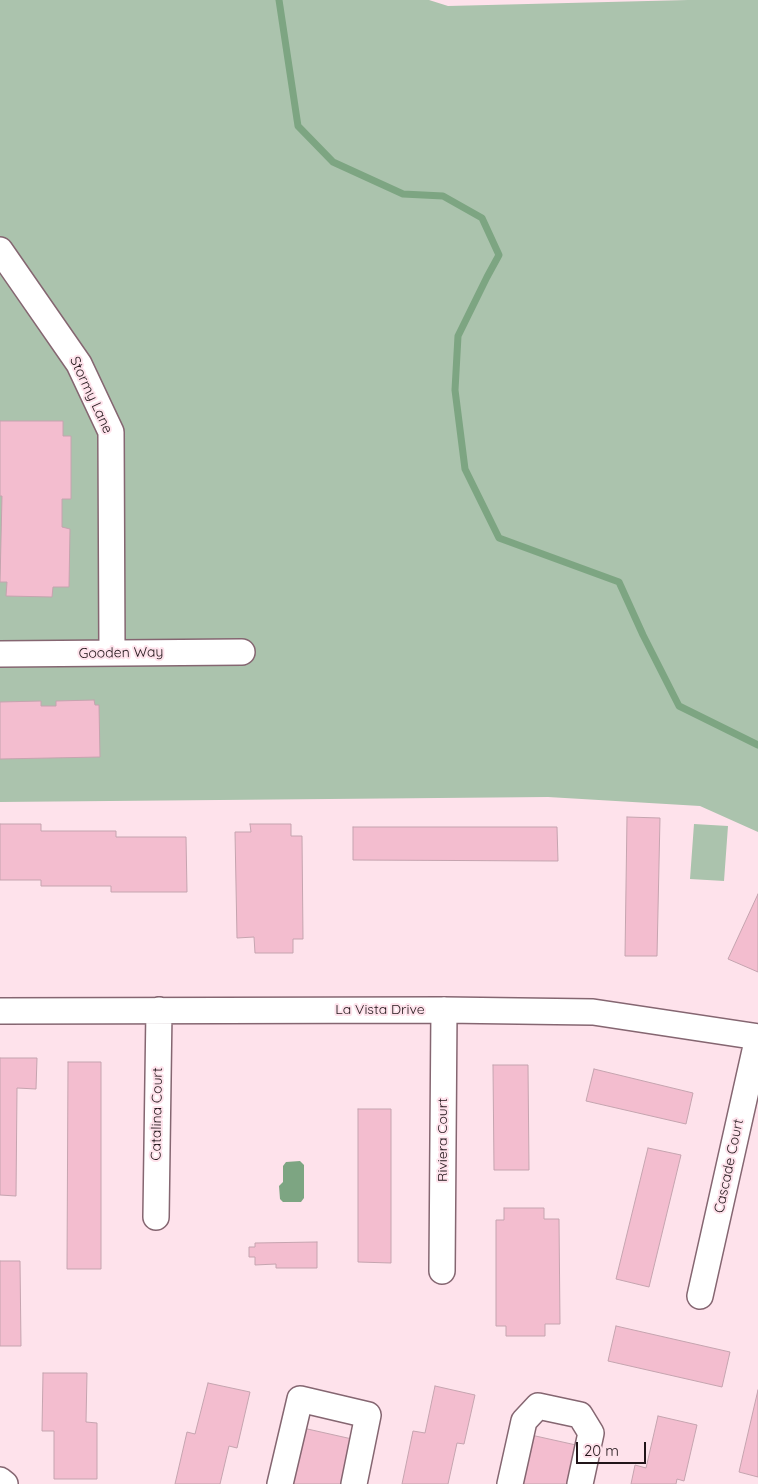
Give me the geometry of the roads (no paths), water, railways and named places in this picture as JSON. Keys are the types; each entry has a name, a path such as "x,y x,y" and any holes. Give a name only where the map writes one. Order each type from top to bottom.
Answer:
{"street":[{"name":"Stormy Lane","path":"0,250 79,364 111,432 112,653"},
{"name":"Gooden Way","path":"0,654 242,652"},
{"name":"Catalina Court","path":"156,1217 159,1010"},
{"name":"La Vista Drive","path":"0,1011 444,1010 593,1012 758,1037"},
{"name":"Riviera Court","path":"442,1270 444,1010"},
{"name":"Cascade Court","path":"700,1296 758,1037"},
{"path":"280,1484 300,1399 368,1415 354,1484"},
{"path":"510,1484 524,1421 538,1406 580,1415 591,1433 580,1484"},
{"path":"0,1480 5,1484"}],"waterway":[{"path":"279,0 298,126 333,162 403,194 443,196 482,218 499,255 458,336 455,390 465,469 499,538 619,582 679,706 758,745"}]}
